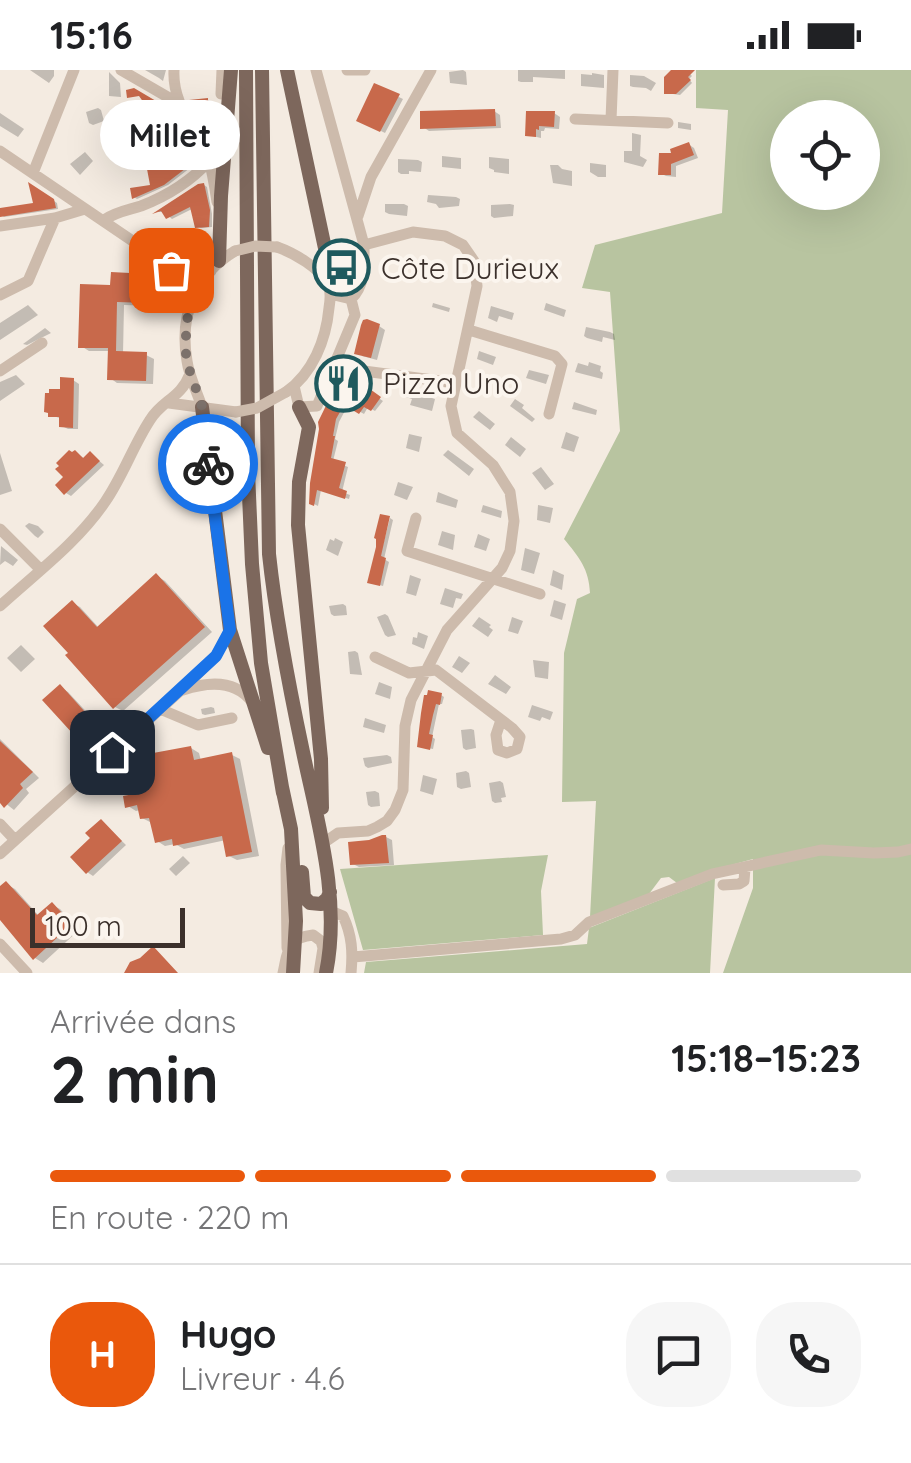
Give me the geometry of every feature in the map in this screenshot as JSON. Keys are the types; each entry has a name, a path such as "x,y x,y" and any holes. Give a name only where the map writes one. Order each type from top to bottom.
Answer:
{"main road":[{"path":"221,257 220,216 232,70"},
{"path":"246,70 252,564 263,678 291,829 293,973"},
{"path":"262,70 269,554 282,644 330,892 330,941 323,973"},
{"path":"287,70 328,266 329,290"},
{"path":"202,406 230,630 298,828 304,897 310,903 321,904 330,892"},
{"path":"299,407 309,427 299,482 298,525 321,759 322,844"}],"street":[{"path":"34,173 74,70"},
{"path":"121,70 178,103"},
{"path":"174,70 178,103 209,162 220,216"},
{"path":"221,94 222,70"},
{"path":"290,389 299,407 317,406 355,315 354,296 364,264 358,216 316,70"},
{"path":"347,70 366,70"},
{"path":"358,216 370,177 430,70"},
{"path":"611,120 613,70"},
{"path":"576,119 668,123"},
{"path":"0,151 86,209 108,217 168,265 191,305"},
{"path":"108,217 168,194 209,162"},
{"path":"0,226 86,209"},
{"path":"0,294 28,281 55,218"},
{"path":"322,844 338,833 378,827 395,810 404,790 405,726 411,700 447,630 502,568 510,551 514,522 510,492 493,466 457,433 450,406 477,286 474,262 463,245 445,236 413,232 393,243 364,244"},
{"path":"168,265 221,257 255,246 277,247 293,252 308,264 329,290 354,296"},
{"path":"150,252 181,254 197,247 221,257"},
{"path":"202,406 190,374 186,343 198,284 221,257"},
{"path":"169,403 236,412 258,408 290,389 314,361 326,331 329,290"},
{"path":"469,330 555,356 562,364 549,414"},
{"path":"0,371 42,343"},
{"path":"334,367 456,382"},
{"path":"0,606 93,518 115,487 158,408 169,403 190,374"},
{"path":"416,518 407,550 540,594"},
{"path":"0,529 40,569"},
{"path":"0,854 216,656 230,630"},
{"path":"375,658 409,673 436,670 501,720"},
{"path":"179,692 204,684 225,684 246,694 254,705"},
{"path":"160,709 198,725 232,718"},
{"path":"0,824 14,840"},
{"path":"352,957 561,939 576,935 590,922 712,874 821,850 911,849"},
{"path":"724,884 744,881 746,868"},
{"path":"331,911 343,916 352,942 350,973"},
{"path":"284,973 291,944 312,936 321,941 323,973"},
{"path":"0,944 27,973"}],"green space":[{"path":"696,70 911,70 911,973 723,973 753,888 753,859 677,883 669,877 661,878 649,894 590,917 596,801 562,802 564,653 577,599 590,593 582,564 564,539 620,431 610,292 582,288 595,245 722,213 728,110 696,108"},
{"path":"548,855 541,891 543,935 363,950 340,869"},
{"path":"715,878 710,973 364,973 366,962 587,944 589,928"}],"building":[{"path":"671,70 695,70 688,77 691,80 676,94 664,94 664,77"},
{"path":"374,83 400,94 380,132 356,121"},
{"path":"134,88 173,111 198,159 164,185 132,199 130,188 150,185 144,153 141,154 140,147 134,148 131,135 145,133 147,141 167,130 162,120 169,117 139,96 127,98 126,90"},
{"path":"208,98 208,109 217,110 211,142 189,100"},
{"path":"495,109 496,126 420,129 420,111"},
{"path":"526,111 555,111 554,127 539,126 536,137 525,136"},
{"path":"689,142 694,155 671,164 671,175 658,175 659,153 671,153 670,149"},
{"path":"28,182 54,199 56,208 0,217 0,208 33,203"},
{"path":"204,183 209,227 195,228 190,207 166,219 161,211 152,214 198,184"},
{"path":"111,272 149,274 148,303 117,302 116,351 147,352 146,381 107,380 108,348 78,348 80,284 110,285"},
{"path":"367,319 380,324 371,358 354,354 361,325"},
{"path":"60,377 74,378 73,428 59,427 59,417 48,417 44,412 45,393 60,389"},
{"path":"340,377 356,379 381,397 371,411 364,407 359,414 344,405 336,419 331,458 346,462 339,488 347,491 345,499 317,490 314,506 309,504 310,483 318,422"},
{"path":"69,450 83,458 90,451 100,461 64,495 55,485 63,477 55,469"},
{"path":"380,514 390,516 381,556 386,558 380,586 367,583"},
{"path":"156,573 205,627 113,709 43,626 72,600 97,627"},
{"path":"60,684 101,730 84,746 42,700"},
{"path":"428,690 442,693 429,734 433,735 430,750 417,747"},
{"path":"0,741 33,772 4,808 0,803"},
{"path":"191,746 194,760 232,752 252,852 226,857 222,836 173,846 172,839 155,843 149,818 140,819 137,805 125,808 123,796 134,794 132,778 141,781 137,756"},
{"path":"101,819 122,841 86,874 70,857 90,838 85,833"},
{"path":"386,835 389,863 350,865 348,842"},
{"path":"6,881 37,915 52,902 72,924 33,960 0,920 0,886"},
{"path":"153,946 178,973 124,973 130,962"}],"way so far":[{"path":"171,270 191,305 186,324 186,360 202,406 208,464"}],"place":[{"name":"Côte Durieux","path":"342,268"},
{"name":"Millet","path":"171,270"},
{"name":"Pizza Uno","path":"344,383"}],"route":[{"path":"112,752 216,656 230,630 208,464"}]}
